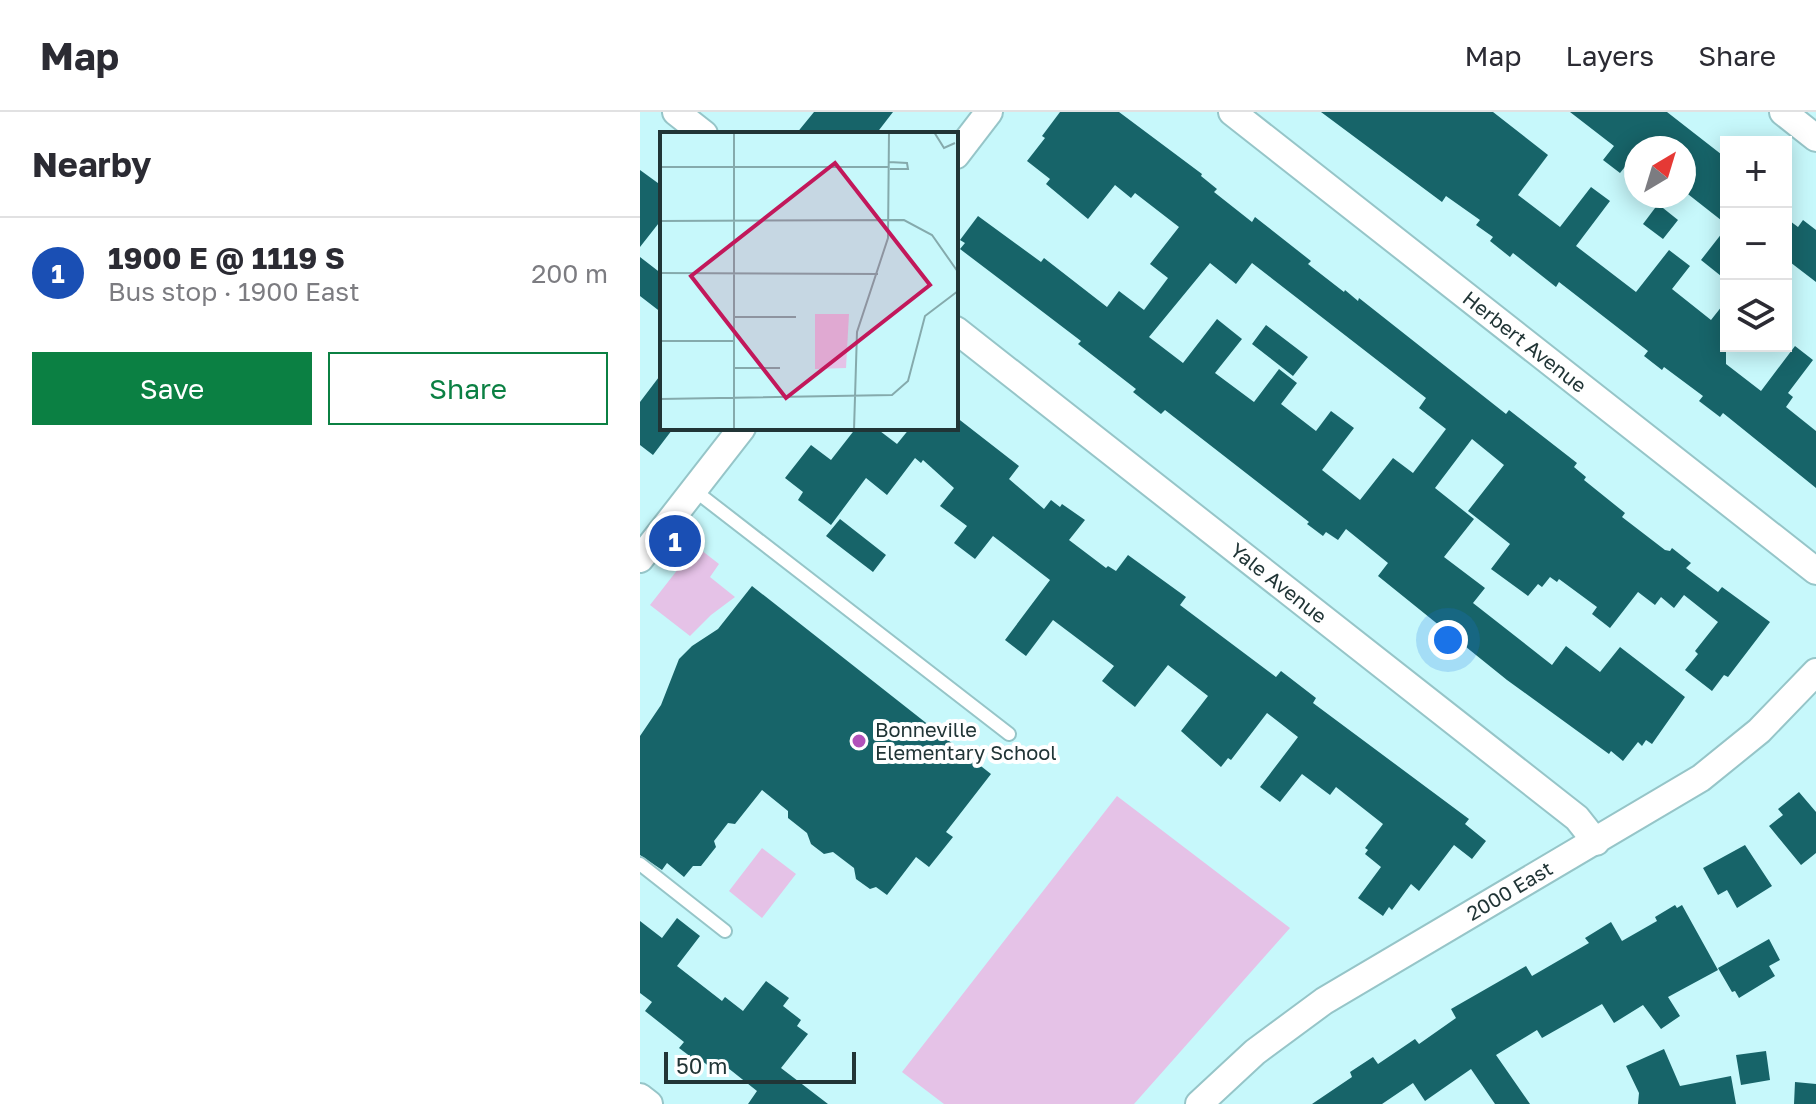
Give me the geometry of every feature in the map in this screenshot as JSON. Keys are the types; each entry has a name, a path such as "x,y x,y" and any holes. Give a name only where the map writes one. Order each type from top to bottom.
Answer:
{"street":[{"path":"676,112 701,132"},
{"path":"958,152 989,112"},
{"name":"Herbert Avenue","path":"1232,112 1816,571"},
{"path":"1783,112 1816,138"},
{"name":"Yale Avenue","path":"958,332 1577,818 1596,842"},
{"path":"640,559 740,430"},
{"name":"2000 East","path":"1199,1104 1255,1052 1324,1001 1701,778 1789,702 1816,672"},
{"path":"640,1097 649,1104"}],"lane":[{"path":"694,490 1009,734"},
{"path":"640,864 725,931"}],"shaded area":[{"path":"696,546 719,564 710,577 735,597 690,636 650,605"},
{"path":"1117,796 1290,928 1134,1104 944,1104 902,1072"},
{"path":"762,848 796,874 762,918 729,891"}],"building":[{"path":"814,112 893,112 878,132 798,132"},
{"path":"1060,112 1119,112 1202,174 1217,189 1214,192 1252,222 1255,217 1311,261 1308,264 1344,292 1358,301 1359,298 1506,414 1509,410 1577,463 1574,467 1586,477 1584,480 1625,513 1622,517 1665,550 1672,548 1691,563 1686,568 1718,592 1722,587 1770,622 1728,677 1724,675 1712,691 1685,670 1698,654 1695,651 1718,622 1684,595 1674,608 1661,597 1655,605 1638,592 1610,628 1592,614 1597,607 1559,579 1557,582 1550,577 1542,587 1538,584 1528,596 1491,569 1510,544 1468,511 1504,465 1472,439 1435,488 1474,519 1444,557 1485,588 1473,603 1552,665 1566,646 1600,672 1620,647 1685,697 1652,744 1646,740 1642,746 1638,742 1623,761 1611,751 1609,754 1507,680 1378,576 1388,563 1346,529 1338,540 1326,532 1323,536 1165,410 1161,414 1133,392 1136,389 1078,344 1081,341 960,249 965,243 960,240 978,216 1041,262 1044,258 1107,307 1119,291 1144,310 1168,278 1150,264 1179,227 1135,193 1131,198 1115,185 1088,219 1046,184 1050,179 1027,161 1045,138 1042,136","holes":["1210,263 1236,284 1252,263 1426,398 1419,408 1446,429 1413,473 1393,458 1360,500 1322,470 1354,428 1331,411 1316,431 1281,404 1297,383 1279,369 1254,402 1215,373 1242,339 1217,319 1183,363 1149,337"]},
{"path":"1321,112 1493,112 1548,155 1518,195 1560,227 1591,187 1610,201 1576,246 1636,292 1669,250 1690,266 1672,289 1711,320 1720,309 1720,352 1726,352 1726,364 1761,391 1795,346 1813,360 1788,393 1793,397 1786,407 1816,431 1816,488 1723,413 1720,417 1699,401 1703,396 1644,356 1648,351 1559,282 1556,287 1513,253 1510,257 1490,241 1493,237 1476,225 1480,220 1446,196 1442,202"},
{"path":"1570,112 1667,112 1720,153 1720,219 1696,200 1696,136 1624,136 1624,168 1620,173 1603,160 1614,146"},
{"path":"640,170 660,185 660,222 640,247"},
{"path":"1655,208 1663,208 1678,220 1663,239 1643,224"},
{"path":"1803,220 1816,230 1816,282 1792,264 1792,222 1798,227"},
{"path":"1720,236 1720,275 1701,260"},
{"path":"640,257 660,272 660,311 640,296"},
{"path":"1266,325 1308,357 1293,376 1252,344"},
{"path":"660,376 660,430 672,430 653,455 640,445 640,402"},
{"path":"958,419 1019,466 1009,479 1044,509 1051,500 1085,520 1069,540 1106,568 1108,566 1116,571 1128,555 1186,597 1180,605 1276,677 1281,671 1316,698 1313,703 1469,819 1465,824 1486,841 1472,859 1454,845 1419,891 1411,884 1392,910 1389,907 1383,916 1358,898 1381,867 1365,854 1368,850 1365,848 1383,824 1336,787 1330,795 1302,774 1280,802 1260,787 1298,737 1267,713 1231,760 1228,758 1221,767 1181,731 1208,696 1168,665 1135,707 1102,681 1114,666 1053,620 1026,656 1005,640 1050,580 993,536 975,559 954,543 967,526 940,506 954,488 923,460 921,463 915,458 887,495 866,478 831,525 798,500 803,492 785,478 811,445 831,460 854,430 879,430 897,444 908,430 958,430"},
{"path":"840,519 886,555 873,572 826,536"},
{"name":"Bonneville Elementary School","path":"752,586 991,774 946,832 953,837 929,867 916,857 887,895 876,887 870,889 856,879 854,868 833,852 824,854 811,844 807,833 788,818 788,811 762,790 735,824 728,823 714,841 716,847 701,866 693,866 684,877 667,863 662,870 640,855 640,736 661,705 679,659 718,629"},
{"path":"1799,792 1816,812 1816,853 1801,865 1769,826 1783,815 1778,809"},
{"path":"1745,845 1772,886 1737,908 1727,890 1718,895 1703,868"},
{"path":"1675,905 1677,908 1682,905 1718,970 1668,997 1680,1016 1661,1029 1643,1005 1614,1023 1602,1004 1542,1038 1537,1030 1496,1055 1530,1104 1495,1104 1471,1069 1425,1101 1413,1083 1382,1104 1312,1104 1352,1077 1350,1072 1373,1057 1378,1064 1415,1039 1419,1044 1456,1018 1451,1009 1526,966 1532,976 1589,943 1585,938 1611,922 1622,941 1657,921 1655,917"},
{"path":"677,918 700,936 677,966 722,1001 725,997 743,1011 766,981 789,998 783,1006 801,1020 797,1026 808,1034 781,1068 828,1104 748,1104 757,1091 718,1060 711,1068 701,1060 699,1063 679,1048 684,1042 645,1011 652,1002 640,993 640,921 662,938"},
{"path":"1769,939 1780,960 1769,966 1775,976 1739,998 1718,968"},
{"path":"1664,1049 1680,1086 1731,1076 1736,1104 1638,1104 1639,1093 1626,1066"},
{"path":"1766,1051 1770,1080 1741,1085 1736,1055"},
{"path":"1795,1082 1816,1084 1816,1104 1794,1104"}],"place":[{"name":"1900 E @ 1119 S","path":"675,541"},
{"name":"Bonneville Elementary School","path":"859,741"}]}
